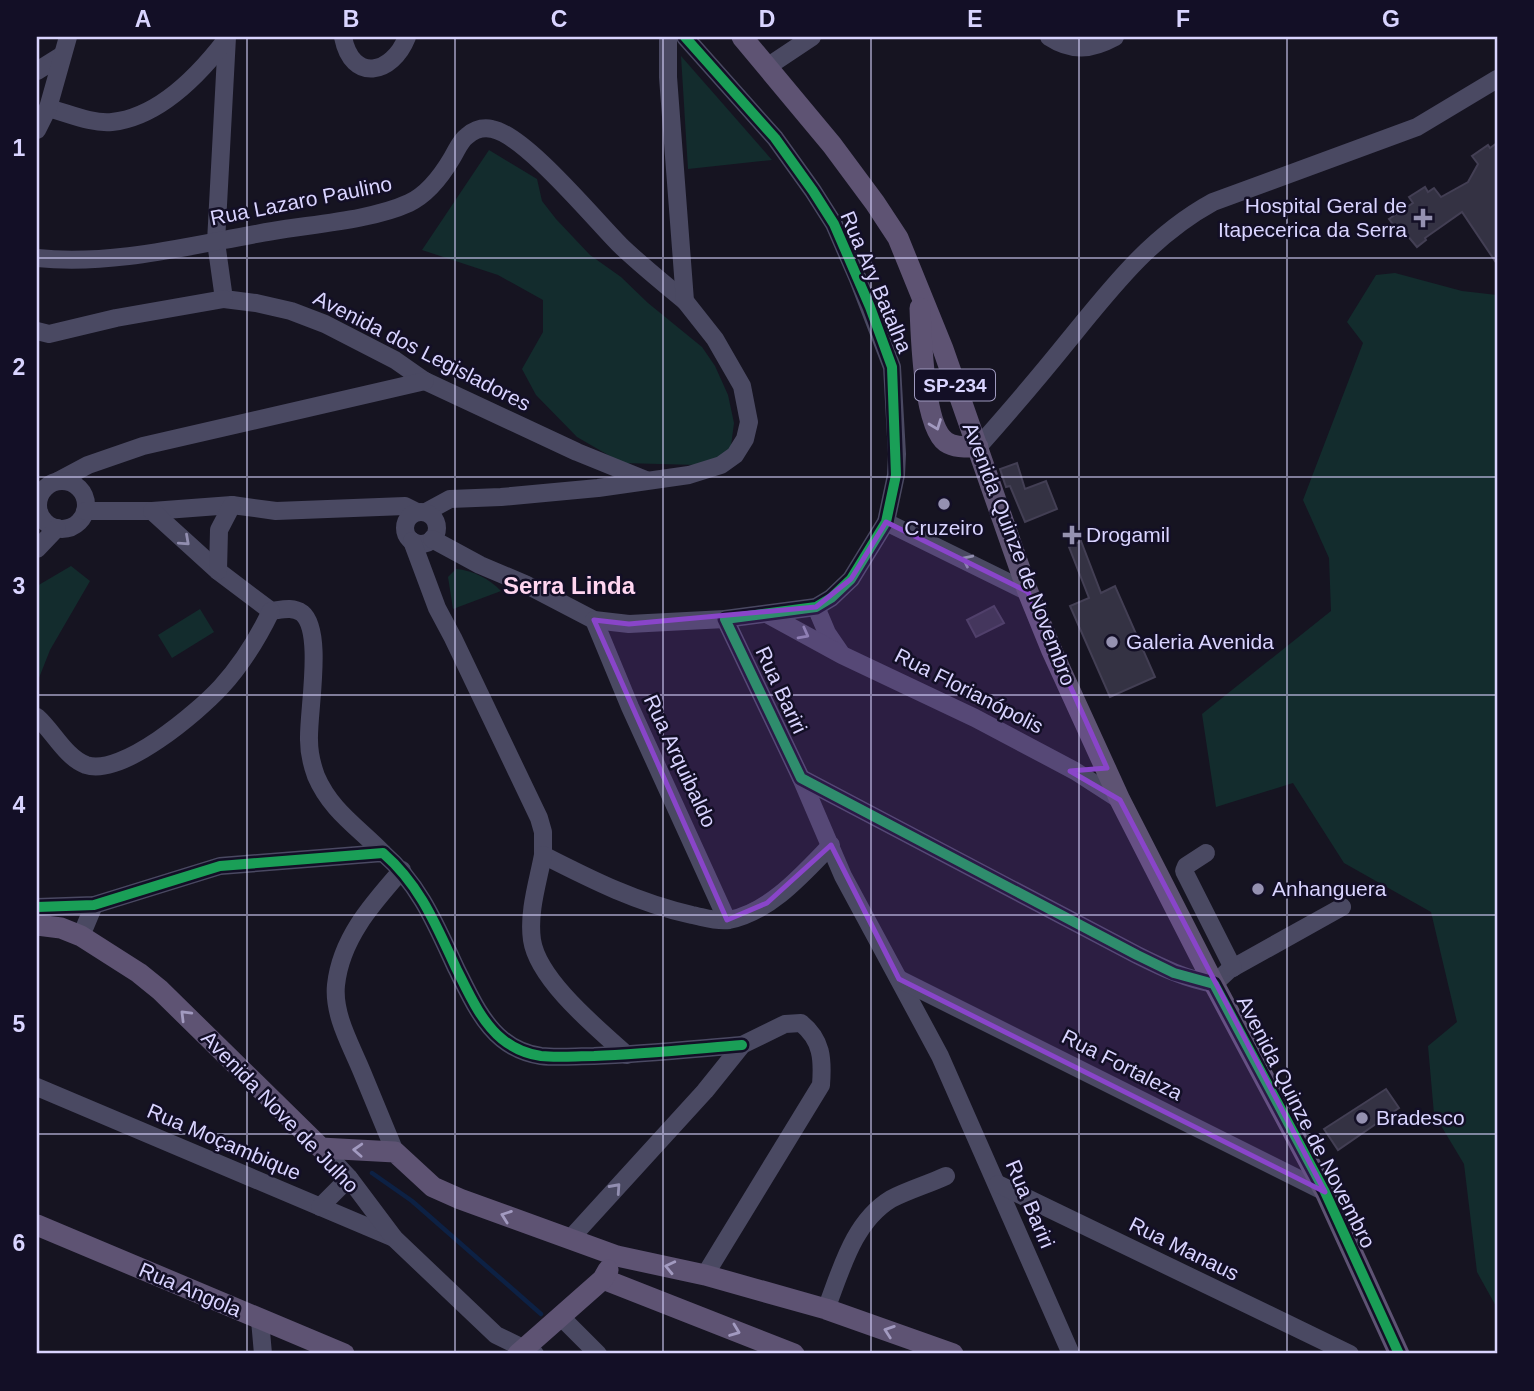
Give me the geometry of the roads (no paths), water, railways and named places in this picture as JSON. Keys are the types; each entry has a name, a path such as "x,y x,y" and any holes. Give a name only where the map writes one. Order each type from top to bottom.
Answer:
{"main road":[{"name":"Avenida Quinze de Novembro","path":"742,37 832,145 898,238 918,285 1028,592 1052,651 1120,800 1325,1192 1399,1354"},
{"path":"918,285 926,388 935,428 947,443 978,447"},
{"name":"Avenida Nove de Julho","path":"37,925 61,928 81,936 139,972 321,1148"},
{"path":"321,1148 395,1152 433,1187 570,1239 617,1256 705,1275 826,1309 953,1354"},
{"name":"Rua Angola","path":"37,1225 344,1354"},
{"path":"525,1353 603,1279 617,1256"},
{"path":"603,1279 794,1354"}],"street":[{"path":"37,130 48,108 68,37"},
{"path":"342,37 352,60 361,67 374,69 385,66 395,57 407,37"},
{"path":"627,1055 565,995 538,960 532,940 531,916 543,855 543,832 539,818 430,591 424,528 450,499 501,497 689,475 721,465 735,455 746,439 749,422 742,386 715,339 685,301 668,77 668,37"},
{"name":"Rua Ary Batalha","path":"684,37 760,121 813,191 834,224 866,297 892,367 897,464 886,522 851,579 831,598 816,607"},
{"path":"767,67 812,37"},
{"path":"1049,37 1063,46 1076,48 1094,46 1115,37"},
{"path":"48,108 96,121 112,122 127,118 152,108 183,86 203,69 226,39"},
{"path":"224,299 216,242 226,39"},
{"path":"37,71 61,56"},
{"path":"978,447 1133,264 1162,235 1189,215 1213,202 1417,127 1497,79"},
{"name":"Rua Lazaro Paulino","path":"37,258 69,261 130,256 362,216 409,203 434,183 463,139 478,129 488,128 513,139 531,154 623,248 685,301"},
{"name":"Avenida dos Legisladores","path":"41,334 224,299 291,311 325,324 395,360 425,381 566,447 650,481"},
{"path":"57,528 38,514 42,491 88,465 143,446 425,381"},
{"path":"37,473 56,482 71,482 77,486 85,500 85,511 79,522 57,528 37,549"},
{"path":"85,511 152,511 232,505 275,511 405,506 424,528 473,561 525,584 594,620 629,624 725,618 816,607 827,633 842,655"},
{"path":"218,571 219,530 232,505"},
{"path":"152,511 218,571 271,611 292,608 302,613 309,622 313,643 309,740 316,775 333,807 402,870 432,916 475,1004 502,1039 520,1050 540,1056 627,1055 742,1045 785,1024 801,1023 812,1032 820,1047 823,1061 821,1085 705,1275"},
{"path":"886,522 1028,592"},
{"path":"37,717 77,760 88,766 103,766 120,761 154,743 189,717 220,688 254,643 271,611"},
{"name":"Rua Florianópolis","path":"767,614 842,655 975,718 1075,771 1120,800"},
{"name":"Rua Bariri","path":"725,618 860,911 940,1056 1071,1354"},
{"name":"Rua Arquibaldo","path":"594,620 630,707 727,920"},
{"path":"1075,771 1107,768"},
{"path":"801,778 1137,956 1174,973 1214,984 1233,968 1342,907"},
{"path":"543,855 601,885 661,908 727,920 767,903 800,876 831,845"},
{"path":"37,907 94,905 220,866 383,853"},
{"path":"1206,853 1184,868 1233,968"},
{"path":"395,1152 345,1031 337,1008 336,987 339,967 362,916 402,870"},
{"path":"81,936 94,905"},
{"path":"1180,916 1201,905"},
{"name":"Rua Fortaleza","path":"899,979 1325,1192"},
{"path":"570,1239 705,1091 742,1045"},
{"name":"Rua Moçambique","path":"37,1087 394,1238"},
{"name":"Avenida Nove de Julho","path":"321,1148 349,1178 394,1238 496,1335 525,1353"},
{"path":"826,1309 850,1246 864,1225 890,1200 946,1176"},
{"path":"320,1207 349,1178"},
{"name":"Rua Manaus","path":"998,1184 1350,1354"},
{"path":"561,1317 598,1354"},
{"path":"260,1320 263,1354"}],"waterway":[{"path":"372,1173 412,1201 541,1314"}],"place":[{"name":"Hospital Geral de Itapecerica da Serra","path":"1423,218"},
{"name":"Cruzeiro","path":"944,504"},
{"name":"Drogamil","path":"1072,535"},
{"name":"Galeria Avenida","path":"1112,642"},
{"name":"Anhanguera","path":"1258,889"},
{"name":"Bradesco","path":"1362,1118"}],"district":[{"name":"Serra Linda","path":"569,586"}]}
